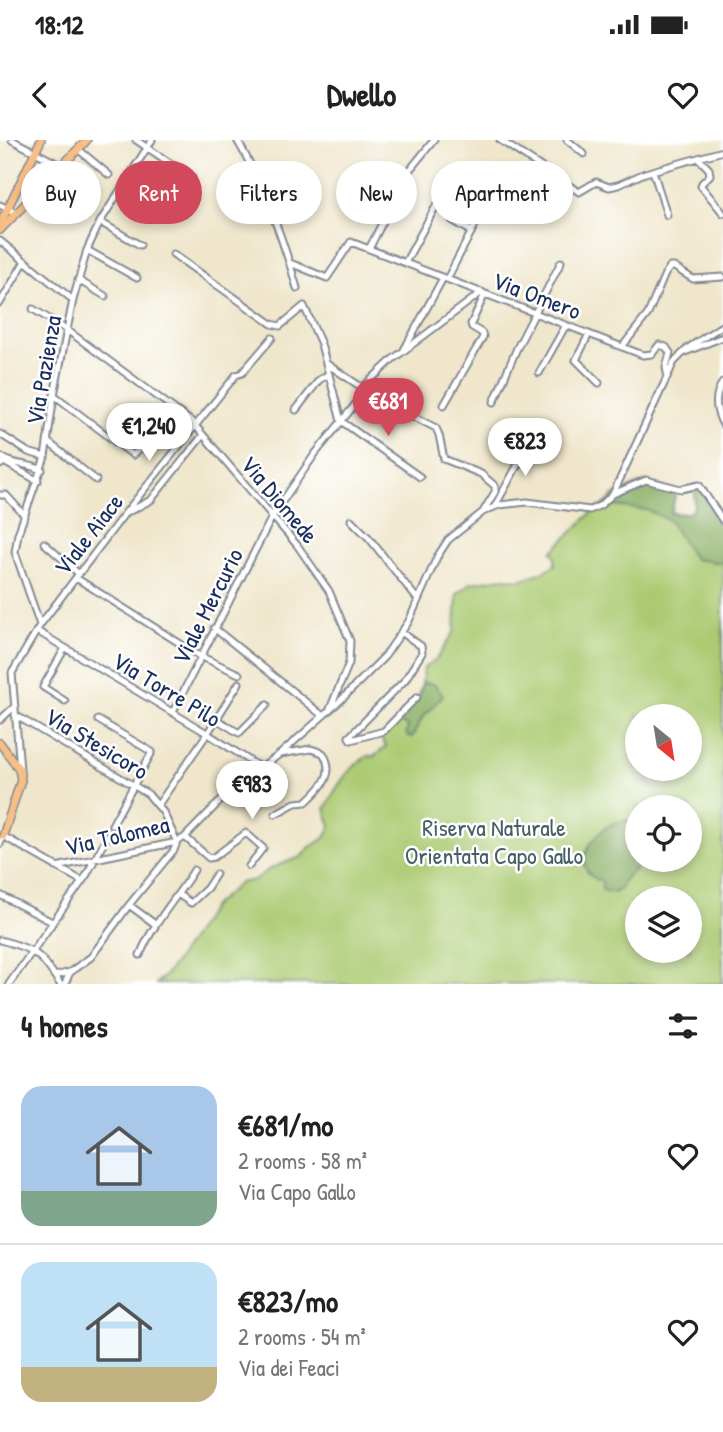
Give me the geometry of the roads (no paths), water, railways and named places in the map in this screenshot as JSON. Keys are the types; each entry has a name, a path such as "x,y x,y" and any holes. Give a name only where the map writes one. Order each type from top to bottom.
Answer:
{"main road":[{"path":"0,224 4,206 41,140"},
{"path":"67,161 87,140"},
{"path":"0,230 21,208"},
{"path":"0,743 21,774 19,793 1,837"}],"street":[{"path":"12,140 52,161"},
{"path":"136,140 167,161"},
{"path":"138,161 152,140"},
{"path":"237,140 260,185 297,288"},
{"path":"290,263 327,278 351,242 368,248 408,172 434,140"},
{"path":"500,140 579,192 596,182 608,187 618,185 653,171 723,151"},
{"path":"511,147 516,140"},
{"path":"567,140 584,154"},
{"path":"78,149 109,175"},
{"path":"698,158 709,169 710,175 701,186 723,213"},
{"path":"653,171 667,215"},
{"path":"101,220 115,197"},
{"path":"4,206 16,213"},
{"path":"405,262 431,215"},
{"path":"101,223 140,245"},
{"path":"73,300 87,250 99,224"},
{"path":"458,224 471,232"},
{"path":"393,359 404,350 417,329 475,224"},
{"name":"Via Pazienza","path":"0,241 73,300 45,457 18,534 15,552 38,628"},
{"name":"Via Omero","path":"368,248 643,355 652,354 659,345 666,347 670,353 667,373"},
{"path":"87,250 137,278"},
{"path":"173,254 272,324 280,326 303,306 321,344 341,421 420,477"},
{"path":"0,303 25,261"},
{"path":"494,402 561,262"},
{"path":"622,347 648,314 670,267 693,279 723,276"},
{"path":"78,280 105,296"},
{"path":"393,359 484,293"},
{"path":"444,405 483,337 471,324 484,293"},
{"name":"Via Diomede","path":"33,309 67,330 195,426 273,516 318,574 333,599 351,647 349,663 330,710"},
{"path":"495,506 527,502 590,510 601,505 612,494 638,442 667,373 682,353 723,324"},
{"path":"539,373 566,325"},
{"path":"417,329 431,333"},
{"path":"589,334 576,360 599,383"},
{"path":"682,353 723,337"},
{"name":"Viale Aiace","path":"21,774 12,673 38,628 122,517 236,375 243,373 272,338"},
{"name":"Viale Mercurio","path":"173,712 273,516 364,389 393,359"},
{"path":"327,364 364,389 436,428 444,459 481,474 495,486 495,492 483,512"},
{"path":"296,410 319,380 329,374"},
{"path":"723,382 715,398 723,425"},
{"path":"54,395 133,455 142,447"},
{"path":"0,435 28,453 45,457"},
{"path":"122,517 150,500 203,435"},
{"path":"495,506 533,437"},
{"path":"48,442 96,480"},
{"path":"0,456 13,465 28,463 42,470"},
{"path":"2,464 38,481"},
{"path":"612,494 646,480 681,489 699,485 723,520"},
{"path":"0,495 6,495 25,516"},
{"name":"Via Tolomea","path":"56,867 177,842 185,837 230,791 280,754 385,656 401,632 448,540 483,512 495,506"},
{"path":"351,520 369,538 418,600"},
{"path":"44,543 77,576 200,656 239,674"},
{"name":"Via Torre Pilo","path":"38,628 65,648 261,768 276,783"},
{"path":"214,628 323,716"},
{"path":"401,632 421,646 422,653 405,680 349,737 351,740 384,730 417,697"},
{"path":"65,648 43,687 65,701"},
{"path":"158,805 239,683"},
{"path":"216,719 239,733 267,705"},
{"path":"0,720 14,707"},
{"name":"Via Stesicoro","path":"15,715 148,794 158,805 177,842"},
{"path":"9,984 97,857 152,752 98,720"},
{"name":"Via Tolomea","path":"275,814 296,803 306,802 324,782 329,763 323,753 311,749 280,754"},
{"path":"185,837 209,858 246,833 263,848 249,866"},
{"path":"1,837 82,881"},
{"path":"55,976 70,972 91,957 174,850 177,842"},
{"path":"140,955 155,924 179,895 194,870"},
{"path":"179,895 191,903 207,888 216,874"},
{"path":"0,895 52,922"},
{"path":"129,905 155,924"},
{"path":"0,940 33,950 63,984 70,972"}],"park label":[{"name":"Riserva Naturale Orientata Capo Gallo","path":"494,841"}]}
